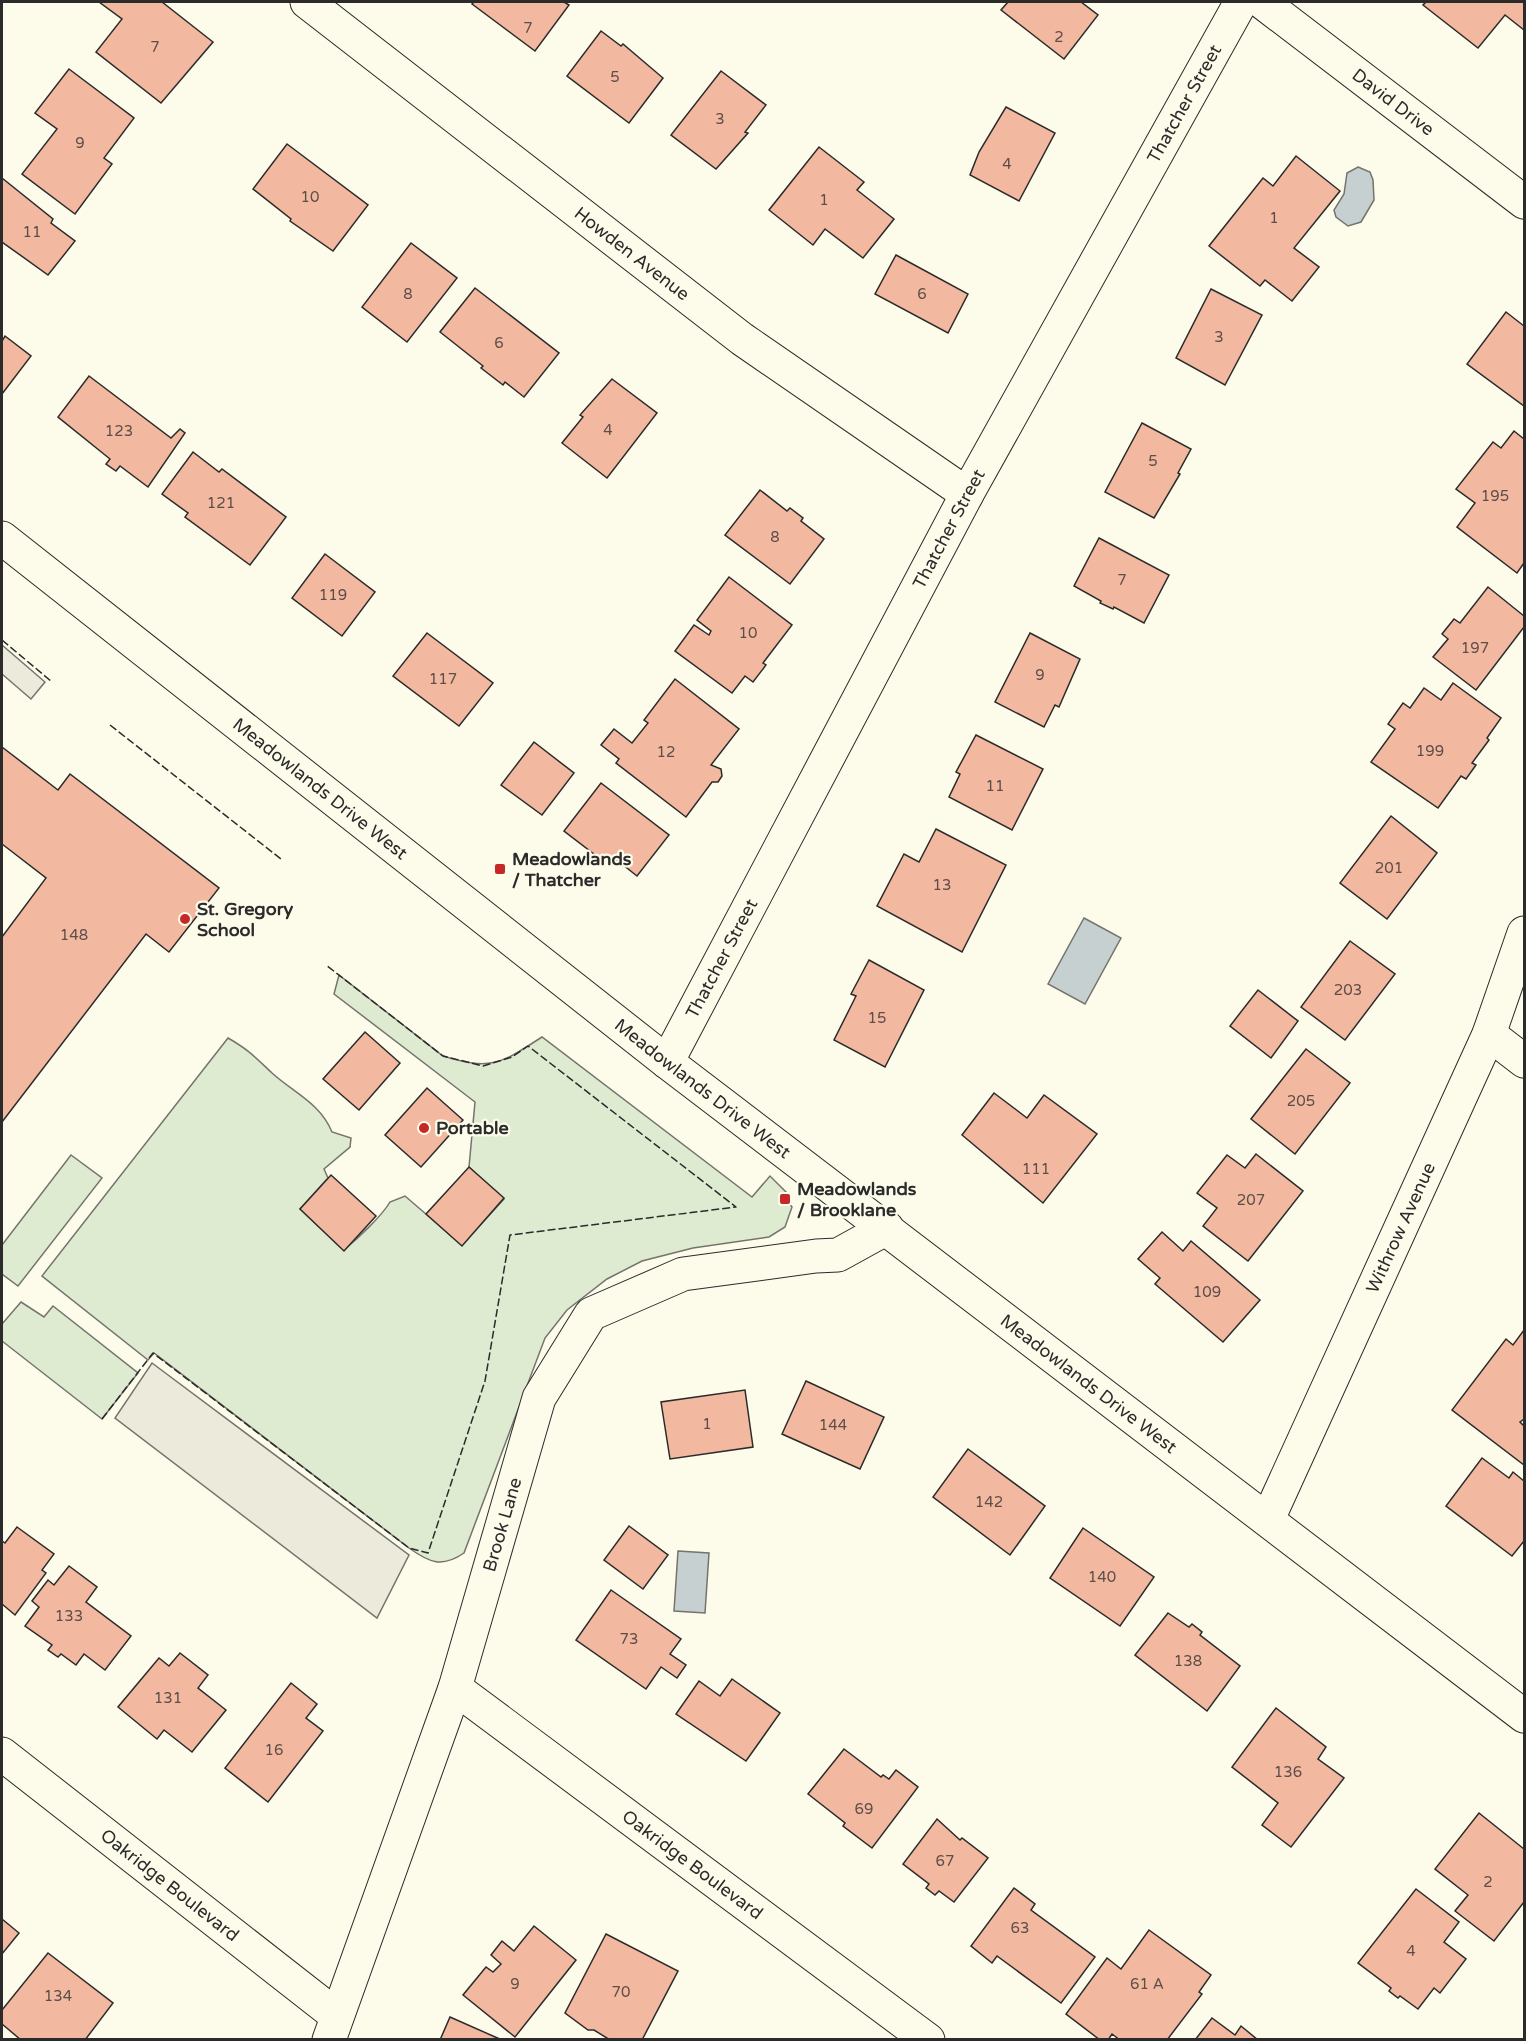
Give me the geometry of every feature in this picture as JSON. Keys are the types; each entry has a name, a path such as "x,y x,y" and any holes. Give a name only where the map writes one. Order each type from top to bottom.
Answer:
{"street":[{"name":"Howden Avenue","path":"307,2 742,339 967,494"},
{"name":"Thatcher Street","path":"667,1062 967,494 1241,2"},
{"name":"David Drive","path":"1262,2 1524,202"},
{"name":"Meadowlands Drive West","path":"2,538 667,1062 1524,1716"},
{"name":"Withrow Avenue","path":"1268,1519 1489,1034 1524,933"},
{"path":"1489,1034 1524,1061"},
{"name":"Brook Lane","path":"333,2028 455,1688 539,1398 591,1314 683,1274 838,1255 887,1228"},
{"name":"Oakridge Boulevard","path":"455,1688 928,2040"},
{"name":"Oakridge Boulevard","path":"2,1754 333,2028"}],"green space":[{"path":"339,975 443,1056 485,1064 505,1059 542,1037 752,1197 770,1176 789,1195 785,1199 792,1207 785,1227 769,1237 693,1248 642,1261 607,1279 567,1310 545,1338 464,1553 449,1561 436,1562 409,1548 154,1353 148,1360 42,1276 228,1038 247,1050 280,1080 314,1106 332,1132 351,1138 350,1147 324,1169 328,1178 300,1209 344,1250 362,1234 390,1202 405,1196 462,1245 504,1199 469,1167 475,1102 334,994"},
{"path":"71,1155 102,1178 18,1286 2,1274 2,1245"},
{"path":"21,1302 44,1317 53,1306 138,1373 102,1419 2,1341 2,1324"}],"shaded area":[{"path":"1358,167 1370,172 1373,180 1374,200 1361,222 1348,226 1336,217 1334,210 1344,194 1347,173"},
{"path":"2,645 45,682 31,699 2,674"},
{"path":"1084,918 1121,938 1085,1004 1048,984"},
{"path":"152,1363 409,1555 377,1618 115,1418"},
{"path":"678,1551 709,1553 705,1613 674,1611"}],"building":[{"path":"99,2 162,2 213,42 161,103 96,52 122,19"},
{"path":"474,2 564,2 569,5 535,51 472,4"},
{"path":"1008,2 1081,2 1098,15 1064,59 1001,10"},
{"path":"1426,2 1524,2 1524,30 1505,15 1478,48 1423,5"},
{"path":"601,31 621,46 623,44 663,78 629,123 567,76"},
{"path":"69,69 134,118 104,158 112,164 75,214 22,174 57,129 35,113"},
{"path":"721,71 766,105 745,132 748,133 716,169 671,135"},
{"path":"1006,107 1055,133 1019,201 970,175 979,152"},
{"path":"287,144 368,205 333,251 290,221 291,219 253,189"},
{"path":"819,147 864,182 857,190 894,219 863,258 825,229 813,245 769,210"},
{"path":"1296,156 1340,191 1294,248 1319,267 1292,301 1265,280 1260,286 1209,246 1263,178 1273,186"},
{"path":"2,178 53,219 51,223 75,241 48,275 2,242"},
{"path":"411,243 457,278 407,342 362,307"},
{"path":"896,255 968,294 948,333 875,294"},
{"path":"475,288 559,353 524,397 505,382 503,385 481,368 483,366 440,332"},
{"path":"1211,289 1262,315 1225,385 1176,358"},
{"path":"1506,312 1524,326 1524,406 1467,364"},
{"path":"5,336 31,356 2,394 2,341"},
{"path":"89,376 171,438 180,429 185,433 148,487 120,466 116,471 106,464 110,459 58,417"},
{"path":"612,379 657,413 607,478 562,443 583,417 580,415"},
{"path":"1142,423 1191,449 1178,473 1180,474 1154,518 1105,492"},
{"path":"1514,431 1524,439 1524,563 1517,573 1457,527 1475,503 1456,489 1493,442 1501,448"},
{"path":"193,452 219,472 222,469 286,517 250,565 185,517 188,513 162,494"},
{"path":"760,490 787,511 790,508 803,518 801,521 824,539 790,584 725,535"},
{"path":"1099,538 1169,575 1144,623 1114,607 1113,609 1100,603 1101,601 1074,586"},
{"path":"325,554 375,592 342,636 292,598"},
{"path":"729,577 792,625 763,663 766,665 753,682 745,676 732,693 675,651 694,625 709,635 711,631 697,620"},
{"path":"1488,587 1524,616 1524,627 1476,690 1433,657 1448,639 1442,634 1454,619 1460,623"},
{"path":"427,633 493,683 459,726 393,676"},
{"path":"1030,633 1080,659 1059,707 1055,705 1044,727 995,702"},
{"path":"675,679 739,729 711,765 721,769 722,776 718,782 712,782 686,817 616,763 619,759 601,745 614,729 632,743 648,723 644,720"},
{"path":"1453,683 1501,718 1487,738 1489,740 1472,763 1476,765 1466,779 1461,776 1438,808 1371,762 1395,729 1388,724 1403,703 1410,708 1424,688 1441,700"},
{"path":"976,735 1043,769 1012,830 949,797 960,774 956,772"},
{"path":"534,742 574,773 542,815 501,785"},
{"path":"2,747 58,790 70,774 219,888 169,952 146,934 2,1122 2,937 46,878 2,844"},
{"path":"601,783 669,835 637,876 613,857 607,864 564,831"},
{"path":"1391,816 1437,853 1387,919 1340,883"},
{"path":"936,829 1006,865 962,952 877,906 904,854 919,862"},
{"path":"1350,941 1395,974 1345,1040 1301,1007"},
{"path":"869,960 924,990 885,1067 834,1040 856,996 851,994"},
{"path":"1258,990 1298,1021 1271,1058 1230,1026"},
{"path":"365,1032 400,1063 359,1110 323,1079"},
{"path":"1306,1049 1350,1083 1295,1154 1251,1119"},
{"name":"Portable","path":"427,1088 463,1120 421,1167 385,1135"},
{"path":"994,1093 1027,1118 1044,1095 1097,1134 1043,1203 962,1135"},
{"path":"1256,1154 1303,1191 1248,1261 1203,1226 1217,1208 1197,1193 1227,1155 1245,1168"},
{"name":"Portable","path":"469,1167 504,1198 462,1246 426,1214"},
{"path":"331,1175 376,1216 344,1251 300,1209"},
{"path":"1162,1232 1183,1251 1191,1241 1260,1300 1223,1342 1155,1284 1160,1278 1138,1259"},
{"path":"1524,1330 1524,1419 1520,1422 1524,1426 1524,1465 1452,1410 1506,1339 1513,1345"},
{"path":"806,1381 884,1417 860,1469 782,1434"},
{"path":"745,1390 753,1447 670,1459 661,1402"},
{"path":"968,1449 1045,1506 1010,1555 933,1497"},
{"path":"1482,1458 1509,1478 1513,1472 1524,1481 1524,1541 1512,1556 1446,1506"},
{"path":"629,1526 668,1555 643,1589 604,1560"},
{"path":"17,1527 54,1554 42,1570 46,1573 15,1615 2,1604 2,1541 5,1543"},
{"path":"1083,1528 1154,1577 1120,1626 1050,1578"},
{"path":"69,1566 97,1587 86,1602 131,1636 105,1670 84,1654 76,1665 61,1654 58,1657 48,1650 52,1645 25,1626 39,1607 32,1601 48,1580 54,1585"},
{"path":"611,1590 681,1639 670,1654 686,1665 677,1678 661,1667 646,1689 576,1640"},
{"path":"1168,1613 1189,1627 1192,1624 1202,1632 1200,1635 1240,1666 1207,1711 1135,1655"},
{"path":"180,1653 208,1675 198,1688 226,1710 192,1752 164,1730 157,1739 118,1707 159,1658 169,1666"},
{"path":"732,1679 780,1713 746,1761 676,1714 699,1681 720,1696"},
{"path":"291,1683 317,1704 306,1718 323,1731 268,1802 225,1768"},
{"path":"1276,1708 1326,1747 1318,1759 1344,1778 1291,1847 1262,1825 1278,1803 1232,1767"},
{"path":"844,1749 881,1777 883,1775 889,1779 896,1770 918,1787 872,1848 843,1826 845,1823 808,1794"},
{"path":"1479,1813 1524,1849 1524,1902 1494,1941 1455,1911 1468,1895 1435,1869"},
{"path":"937,1819 960,1840 962,1838 988,1858 954,1902 939,1891 935,1895 926,1888 929,1884 903,1864"},
{"path":"1014,1888 1035,1904 1031,1910 1095,1957 1061,2003 997,1956 992,1963 971,1946"},
{"path":"1416,1889 1459,1922 1444,1942 1466,1959 1440,1993 1434,1988 1418,2009 1400,1996 1398,1998 1389,1991 1391,1988 1358,1963"},
{"path":"2,1919 19,1933 2,1954"},
{"path":"534,1926 576,1960 515,2037 463,1995 486,1967 493,1972 501,1964 491,1955 502,1941 514,1951"},
{"path":"1149,1930 1211,1975 1199,1992 1202,1994 1167,2040 1120,2040 1112,2034 1108,2040 1100,2040 1066,2014 1107,1958 1121,1969"},
{"path":"606,1934 678,1971 642,2040 610,2040 594,2030 588,2030 565,2013"},
{"path":"48,1953 113,2003 85,2040 21,2040 2,2024 2,2010"},
{"path":"450,2017 502,2040 440,2040"},
{"path":"1212,2018 1235,2035 1241,2026 1258,2040 1195,2040"}],"fence":[{"path":"2,640 52,682"},
{"path":"110,725 281,859"},
{"path":"102,1419 153,1353 409,1548 428,1553 485,1381 510,1235 736,1207 528,1046 512,1057 483,1066 443,1056 326,965"}],"place":[{"name":"Meadowlands / Thatcher","path":"500,869"},
{"name":"St. Gregory School","path":"185,919"},
{"name":"Portable","path":"424,1128"},
{"name":"Meadowlands / Brooklane","path":"785,1199"}]}
